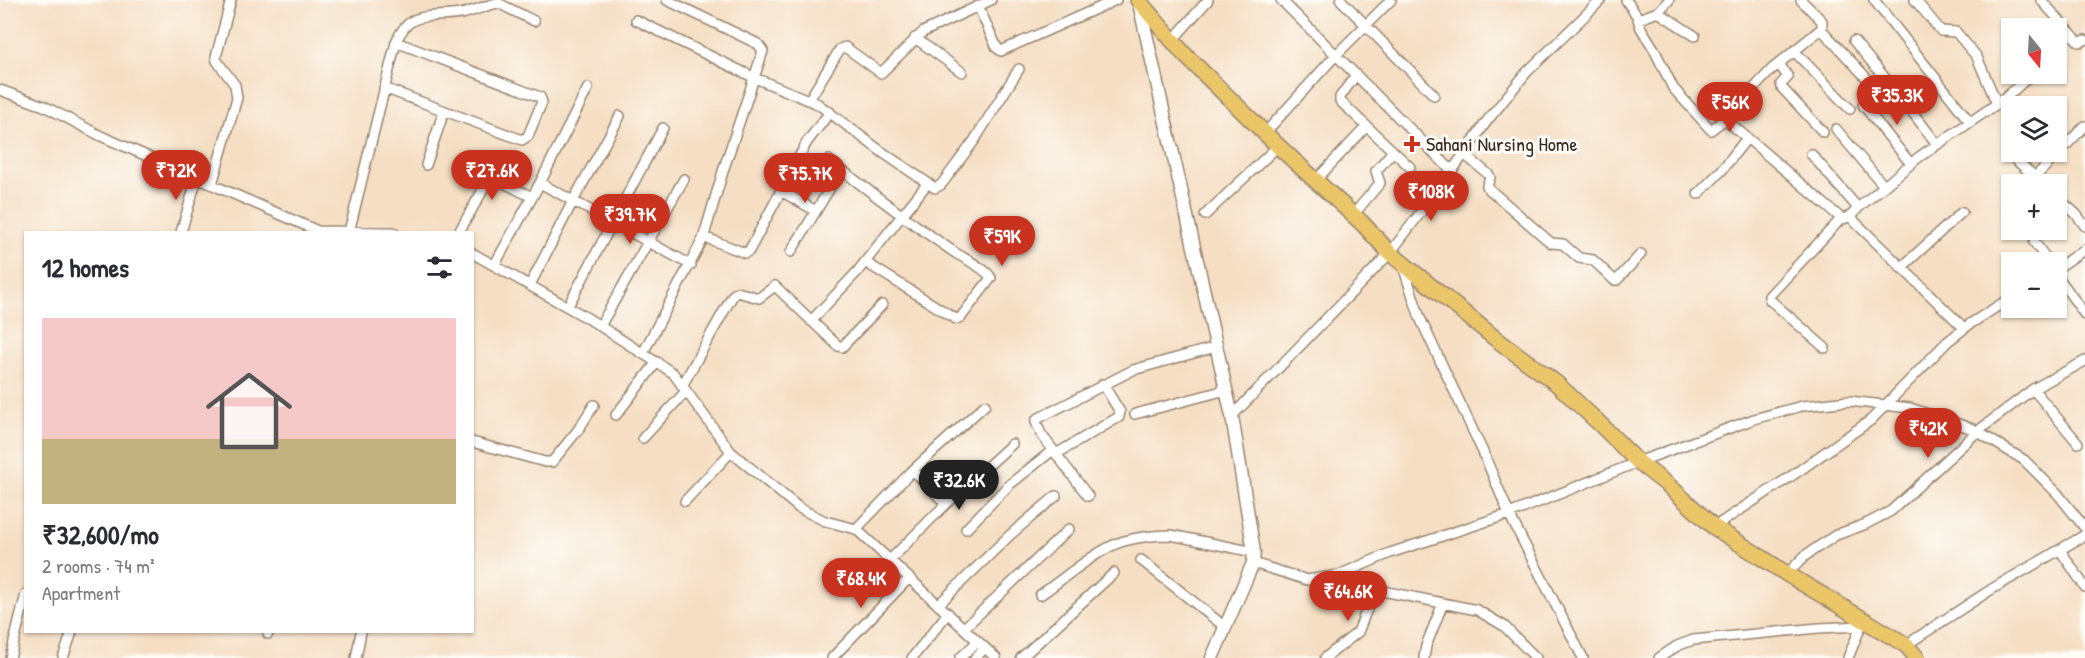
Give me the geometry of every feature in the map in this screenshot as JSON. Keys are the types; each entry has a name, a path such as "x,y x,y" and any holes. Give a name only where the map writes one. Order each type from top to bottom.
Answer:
{"main road":[{"path":"1138,1 1172,41 1390,253 1496,339 1556,383 1638,462 1669,486 1714,527 1863,622 1906,645 1917,658"}],"street":[{"path":"212,184 237,98 235,85 216,57 231,0"},
{"path":"643,353 704,237 724,168 763,54 761,46 667,0"},
{"path":"809,100 840,49 845,47 881,73 915,38 934,26 992,0"},
{"path":"978,6 997,48 1001,51 1116,0"},
{"path":"1172,41 1208,0"},
{"path":"1281,0 1452,171"},
{"path":"1341,0 1434,95"},
{"path":"1265,133 1335,56 1391,0"},
{"path":"1232,416 1390,253 1487,121 1527,72 1601,0"},
{"path":"1626,0 1639,19 1641,28 1676,92 1711,130 1725,119 1779,64 1822,29"},
{"path":"1639,19 1658,12 1669,0"},
{"path":"1801,0 1822,21 1822,29 1875,87"},
{"path":"1874,0 1970,122"},
{"path":"1915,0 1941,31 1956,32 1977,57 1997,104"},
{"path":"2041,0 2079,42 2085,40"},
{"path":"1138,1 1232,416 1253,558 1212,658"},
{"path":"349,231 396,42 403,28 419,17 459,14 494,4 501,4 534,21"},
{"path":"1658,12 1695,36"},
{"path":"636,20 755,78 809,100 830,112 935,188 941,185 974,141 1018,69"},
{"path":"915,38 962,72"},
{"path":"1854,41 1937,144"},
{"path":"384,88 522,140 528,136 542,102 540,97 396,42"},
{"path":"1794,51 1850,109"},
{"path":"1779,64 1788,76 1781,84 1782,88 1823,132"},
{"path":"1355,76 1340,99 1410,167"},
{"path":"1825,348 1770,300 1769,296 1842,219 1855,212 1937,144 1997,104 2020,84"},
{"path":"495,264 540,183 588,88"},
{"path":"0,90 44,106 101,136 308,227 323,231"},
{"path":"1863,105 1911,164"},
{"path":"426,165 444,111"},
{"path":"704,237 747,253 752,249 807,142 830,112"},
{"path":"530,285 620,116"},
{"path":"1725,119 1842,219"},
{"path":"1316,180 1367,126"},
{"path":"2038,174 2085,126"},
{"path":"568,306 663,128"},
{"path":"1836,129 1884,186"},
{"path":"1698,194 1722,170 1747,138"},
{"path":"1205,215 1278,146"},
{"path":"1353,215 1380,183 1376,171 1393,151"},
{"path":"1464,154 1490,176 1487,186 1489,189 1551,243 1563,244 1579,258 1593,260 1614,280 1617,280 1641,254"},
{"path":"1812,154 1855,212 1854,221 1964,328"},
{"path":"829,160 902,216 964,259 989,273 991,278 961,317 956,319 865,262"},
{"path":"2018,162 2032,174"},
{"path":"791,252 841,170"},
{"path":"460,231 492,177 532,197"},
{"path":"181,231 197,178"},
{"path":"600,326 684,178"},
{"path":"540,183 691,265"},
{"path":"812,321 865,262 927,184"},
{"path":"781,191 816,211"},
{"path":"2067,206 2085,226"},
{"path":"1901,268 1962,212"},
{"path":"2034,242 2042,252"},
{"path":"2067,261 2085,249"},
{"path":"474,254 568,306 673,373 731,452 799,508 825,522 856,529 996,658"},
{"path":"1403,264 1420,318 1483,452 1509,514 1583,658"},
{"path":"643,438 684,388 733,295 737,292 759,298 775,286 838,346 842,347 882,305"},
{"path":"2067,290 2085,315"},
{"path":"1714,527 1871,420 1947,342 2001,304"},
{"path":"1088,496 1041,434 1037,419 1133,370 1216,347"},
{"path":"1787,574 1806,555 1836,535 1866,524 1891,511 1978,432 2032,389 2085,361"},
{"path":"616,415 657,362"},
{"path":"966,530 1009,484 1055,452 1119,417 1120,412 1103,384"},
{"path":"2032,389 2078,443"},
{"path":"1135,414 1226,390"},
{"path":"1040,595 1104,550 1123,542 1159,535 1171,535 1253,558 1307,580 1339,575 1390,553 1509,514 1638,462 1754,419 1802,406 1849,401 1910,408 1978,432 2024,460 2057,493 2085,528"},
{"path":"474,443 552,462 578,430 594,405"},
{"path":"856,529 913,470 985,405"},
{"path":"890,560 946,504 1012,444"},
{"path":"685,501 731,452"},
{"path":"913,470 946,504"},
{"path":"938,605 1010,536 1056,496"},
{"path":"964,628 1069,529"},
{"path":"1906,645 1992,589 2085,535"},
{"path":"2060,550 2085,587"},
{"path":"1141,560 1225,627"},
{"path":"1021,658 1114,573"},
{"path":"1339,575 1357,585 1477,610 1504,626 1536,658"},
{"path":"832,658 909,578"},
{"path":"1325,658 1358,632 1375,589"},
{"path":"10,658 24,602"},
{"path":"1424,658 1426,646 1443,603"},
{"path":"912,658 948,613"},
{"path":"1659,658 1693,639 1863,622"},
{"path":"1848,658 1863,622"},
{"path":"63,658 72,633"},
{"path":"356,658 361,633"},
{"path":"960,658 978,641"},
{"path":"975,658 986,648"}],"place":[{"name":"Sahani Nursing Home","path":"1412,144"}]}
